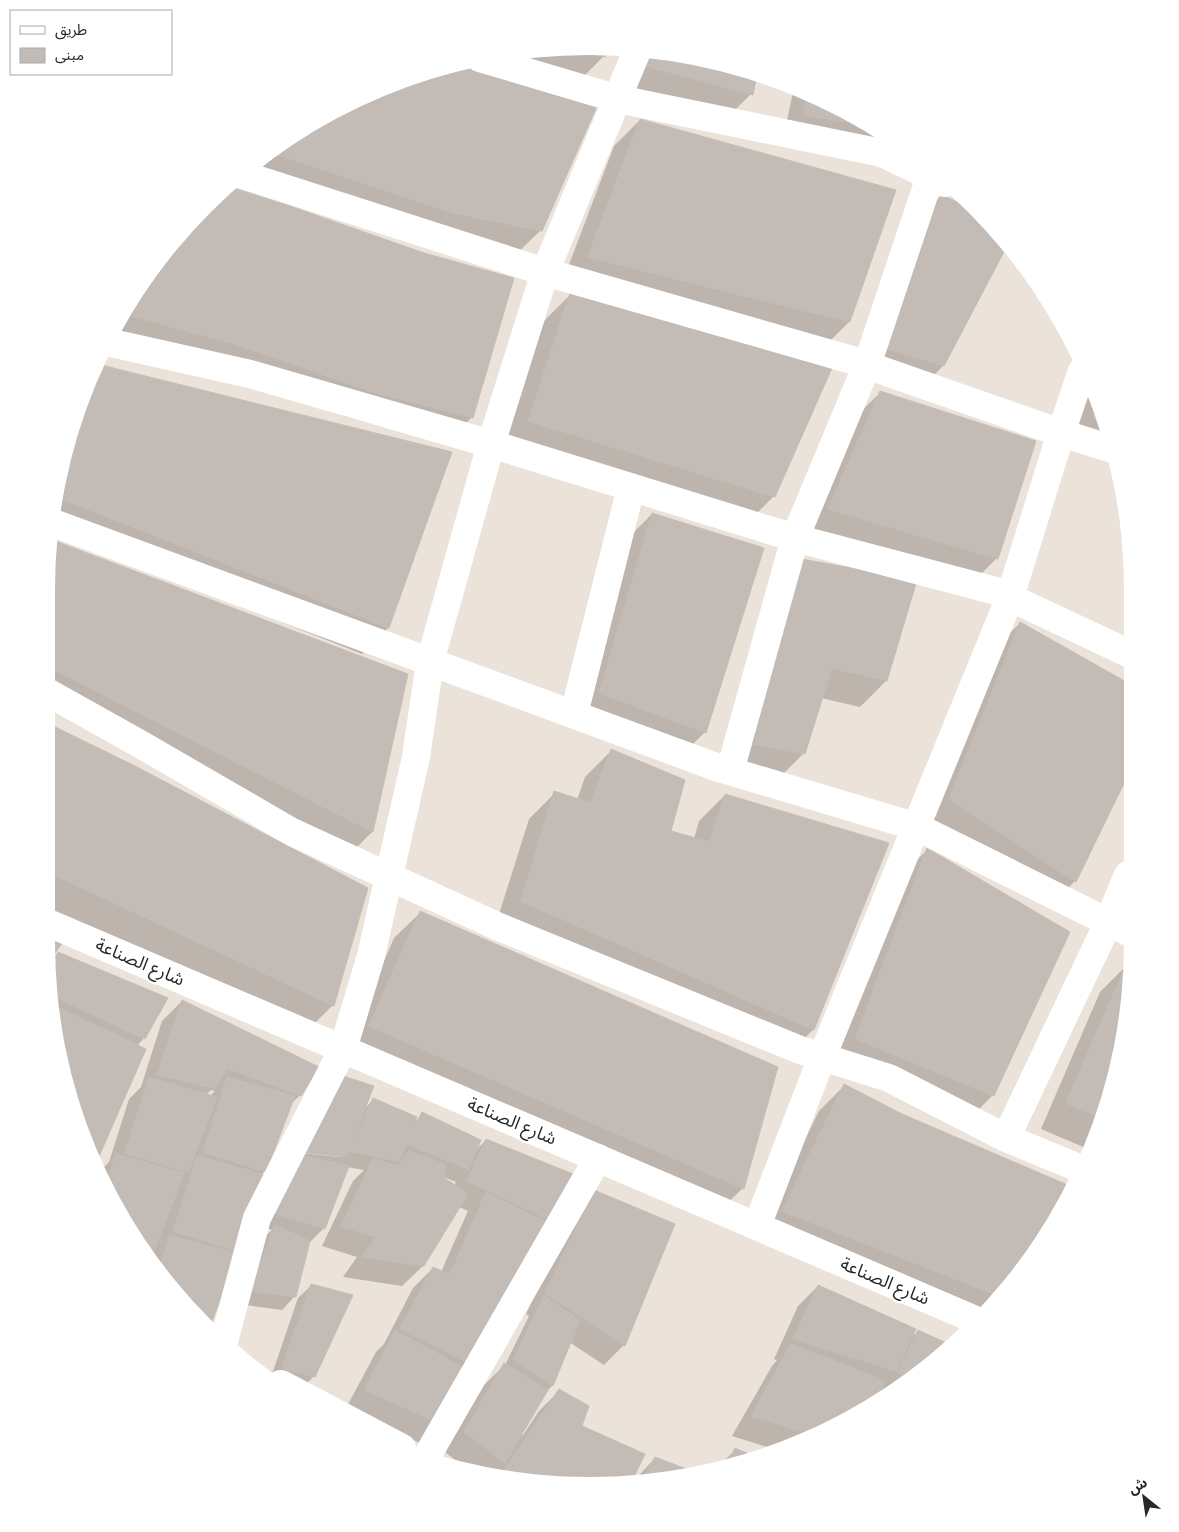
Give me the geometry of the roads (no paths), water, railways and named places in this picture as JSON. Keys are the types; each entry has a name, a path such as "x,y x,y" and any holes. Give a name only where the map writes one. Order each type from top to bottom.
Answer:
{"street":[{"path":"226,1333 257,1218 342,1049 371,956 416,757 430,662 491,444 545,272 635,57"},
{"path":"498,63 618,99 882,154 922,171"},
{"path":"250,177 545,272 867,366 1105,447"},
{"path":"730,771 795,538 867,366 934,181"},
{"path":"115,344 250,374 491,444 795,538 996,591 1124,651"},
{"path":"757,1226 822,1057 1010,598 1080,378"},
{"path":"574,714 631,488"},
{"path":"59,525 730,771 917,827 1118,928"},
{"path":"55,696 292,832 499,927 800,1050 889,1078 1006,1138 1075,1166"},
{"path":"1006,1138 1118,928 1124,896"},
{"name":"شارع الصناعة","path":"55,926 970,1317"},
{"path":"429,1452 598,1158"}]}
